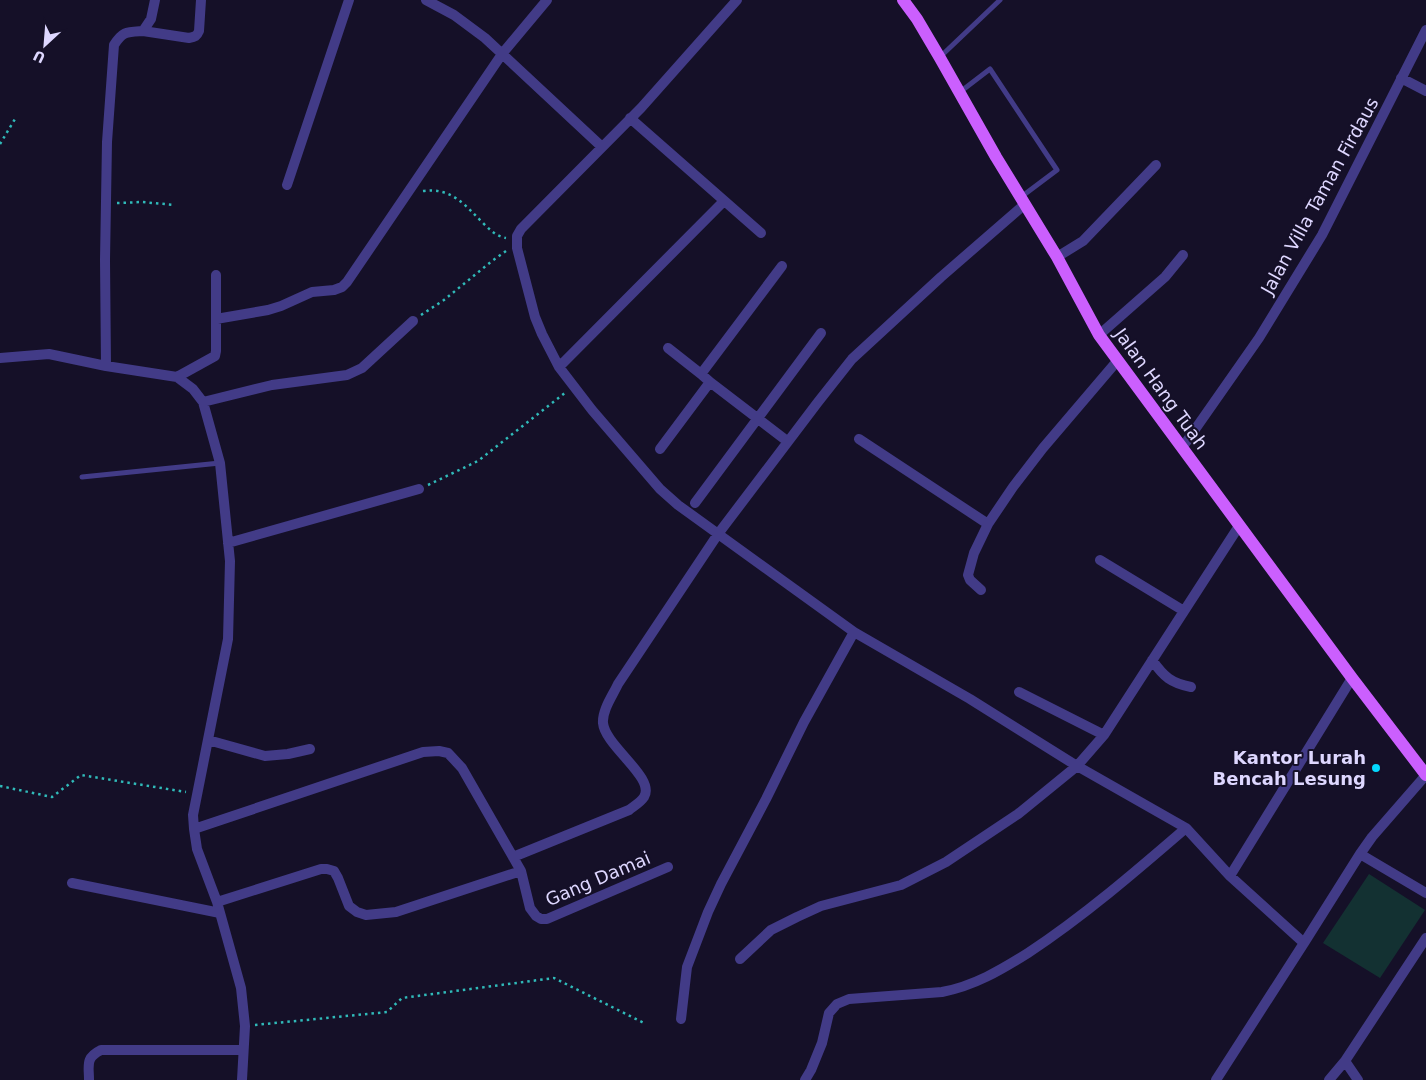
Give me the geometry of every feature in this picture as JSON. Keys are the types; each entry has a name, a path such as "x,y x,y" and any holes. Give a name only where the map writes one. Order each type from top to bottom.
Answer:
{"main road":[{"name":"Jalan Hang Tuah","path":"903,0 917,19 960,92 1099,334 1352,678 1426,775"}],"street":[{"path":"143,31 151,19 155,0"},
{"path":"106,366 107,142 114,45 120,36 127,32 143,31 193,37 197,35 199,31 201,0"},
{"path":"287,185 349,0"},
{"path":"426,0 470,26 602,147"},
{"path":"216,319 268,310 312,292 334,290 342,287 502,54 546,0"},
{"path":"737,0 630,118 521,229 517,236 517,248 535,317 559,367 660,489 678,505 854,632 970,699 1077,766 1186,828 1230,876 1304,943"},
{"name":"Jalan Villa Taman Firdaus","path":"1182,448 1259,338 1322,235 1426,30"},
{"path":"1401,78 1426,91"},
{"path":"630,118 761,233"},
{"path":"1057,258 1083,241 1156,165"},
{"path":"559,367 724,201"},
{"path":"513,857 629,810 644,798 646,789 642,778 609,739 603,723 605,710 618,684 718,534 787,441 852,360 1023,201"},
{"path":"1099,334 1166,277 1183,254"},
{"path":"701,374 782,266"},
{"path":"177,377 215,356 216,275"},
{"path":"203,402 272,385 347,375 362,368 413,321"},
{"path":"695,503 821,333"},
{"path":"668,348 787,441"},
{"path":"0,358 49,354 106,366 177,377 193,389 203,402 220,463 230,561 228,639 194,815 194,829 197,849 217,902 241,988 245,1026 242,1080"},
{"path":"981,590 970,580 968,575 974,552 988,524 1042,448 1118,360"},
{"path":"660,449 710,382"},
{"path":"859,439 988,524"},
{"path":"228,543 419,490"},
{"path":"740,959 771,930 797,917 821,906 902,885 946,862 1018,814 1077,766 1104,735 1240,526"},
{"path":"1100,560 1184,611"},
{"path":"681,1019 687,967 720,884 766,799 804,722 854,632"},
{"path":"1152,660 1160,672 1167,678 1178,684 1191,687"},
{"path":"1230,876 1352,678"},
{"path":"1019,692 1104,735"},
{"path":"208,740 265,756 288,754 310,749"},
{"path":"194,829 423,752 439,750 448,753 462,768 521,871 396,912 366,915 357,912 349,906 334,871 327,869 320,869 217,902"},
{"path":"1216,1080 1360,854 1372,837 1426,775"},
{"path":"805,1080 822,1043 828,1013 837,1004 849,999 942,992 954,990 982,980 1058,933 1124,881 1186,828"},
{"path":"1360,854 1426,894"},
{"name":"Gang Damai","path":"521,871 530,908 536,916 541,919 547,919 668,867"},
{"path":"72,883 220,913"},
{"path":"1329,1080 1345,1061 1426,938"},
{"path":"89,1080 91,1057 101,1050 244,1050"},
{"path":"1345,1061 1358,1080"}],"lane":[{"path":"940,58 1000,0"},
{"path":"960,92 990,69 1057,170 1023,201"},
{"path":"82,477 220,463"}],"path":[{"path":"0,144 16,119"},
{"path":"405,196 425,191 439,191 448,194 466,205 494,234 509,238 517,236"},
{"path":"106,204 142,202 175,205"},
{"path":"413,321 444,300 504,252 517,248"},
{"path":"419,490 478,461 574,387"},
{"path":"0,786 52,797 81,775 198,794"},
{"path":"245,1026 387,1012 402,998 554,978 646,1024"}],"green space":[{"path":"1369,874 1425,910 1380,978 1323,943"}],"place":[{"name":"Kantor Lurah Bencah Lesung","path":"1376,768"}]}
